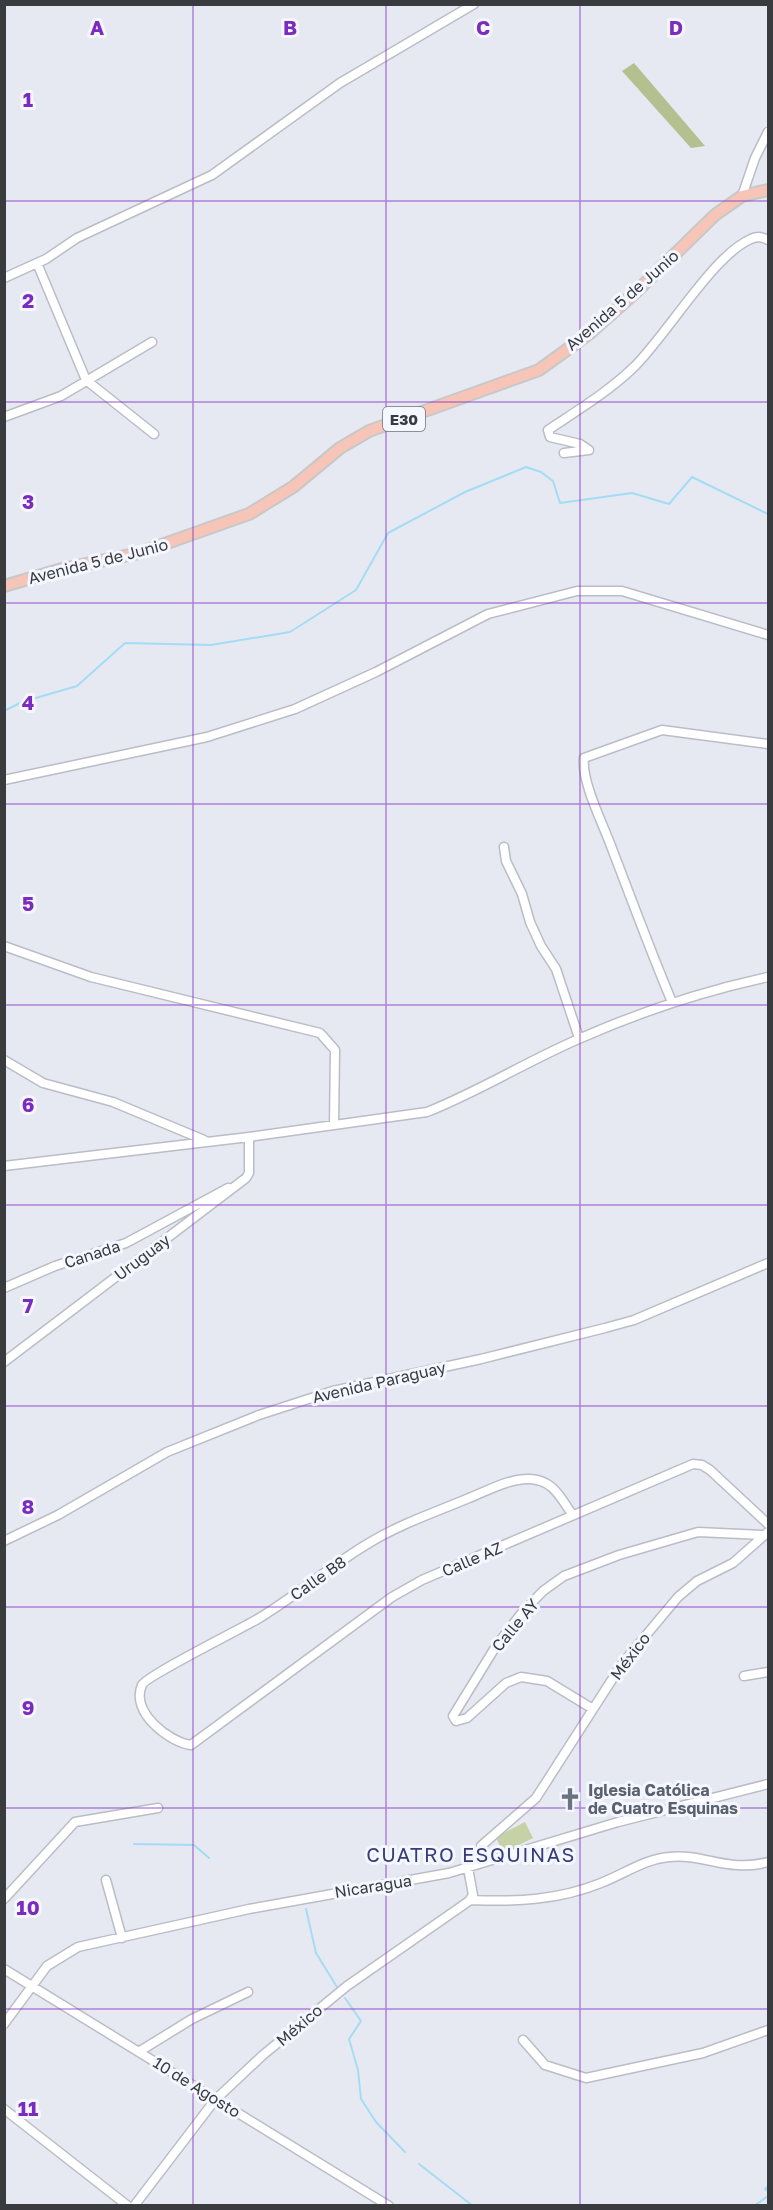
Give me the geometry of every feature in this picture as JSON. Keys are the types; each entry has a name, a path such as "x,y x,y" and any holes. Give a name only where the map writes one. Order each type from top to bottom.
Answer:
{"main road":[{"name":"Avenida 5 de Junio","path":"4,586 62,569 139,553 249,514 293,487 340,448 369,431 539,370 590,333 715,215 742,196 768,190"}],"street":[{"path":"4,278 37,263 77,238 212,175 340,83 474,4"},
{"path":"742,196 755,158 768,132"},
{"path":"564,453 589,450 580,444 550,437 548,430 605,392 634,367 664,335 712,271 744,243 753,237 768,240"},
{"path":"37,263 86,380 154,434"},
{"path":"4,417 61,396 152,342"},
{"path":"4,780 207,737 295,709 376,672 488,614 577,591 622,591 768,635"},
{"path":"672,1002 651,954 593,798 583,766 584,758 662,730 768,744"},
{"path":"504,847 506,861 522,894 530,922 541,946 556,969 579,1038"},
{"path":"4,946 91,977 320,1033 335,1050 334,1125"},
{"path":"4,1166 249,1137 427,1112 454,1101 579,1038 672,1002 768,977"},
{"path":"4,1060 43,1083 113,1102 205,1141"},
{"path":"241,1182 249,1173 249,1137"},
{"name":"Canada","path":"4,1288 55,1266 126,1243 241,1182"},
{"name":"Uruguay","path":"4,1362 241,1182"},
{"name":"Avenida Paraguay","path":"4,1541 58,1515 166,1452 259,1415 333,1390 481,1359 615,1325 768,1263"},
{"name":"Calle AZ","path":"191,1745 392,1597 422,1580 693,1464 702,1465 710,1470 768,1524"},
{"name":"Calle B8","path":"191,1745 169,1736 157,1727 142,1706 140,1693 142,1683 148,1677 189,1658 273,1610 369,1542 479,1494 520,1479 544,1480 550,1484 572,1514"},
{"name":"Calle AY","path":"593,1709 547,1681 521,1677 507,1683 467,1718 456,1721 453,1716 496,1646 521,1614 543,1591 564,1576 619,1555 698,1532 766,1533"},
{"name":"México","path":"480,1863 481,1846 536,1798 622,1664 686,1588 733,1563 766,1533"},
{"path":"744,1676 768,1672"},
{"name":"Nicaragua","path":"4,2024 47,1966 60,1955 78,1947 249,1910 468,1868 618,1822 768,1784"},
{"path":"4,1899 75,1822 158,1808"},
{"path":"468,1868 471,1899 517,1901 569,1893 600,1884 649,1861 668,1857 680,1856 731,1865 768,1862"},
{"path":"106,1880 122,1938"},
{"name":"México","path":"134,2205 215,2100 313,2012 471,1899"},
{"name":"10 de Agosto","path":"4,1969 389,2205"},
{"path":"140,2051 192,2019 248,1992"},
{"path":"524,2040 545,2065 586,2078 703,2053 768,2030"},
{"path":"4,2109 128,2205"}],"green space":[{"path":"634,63 705,146 691,148 622,71"},
{"path":"525,1822 533,1838 503,1853 496,1837"}],"waterway":[{"path":"4,711 22,702 77,686 125,643 211,645 290,632 356,590 388,533 465,492 526,467 541,472 553,481 560,503 632,493 669,504 692,477 768,514"},
{"path":"134,1844 194,1845 209,1858"},
{"path":"306,1909 316,1953 337,1987"},
{"path":"345,1998 361,2021 349,2039 358,2070 361,2099 376,2122 405,2152"},
{"path":"419,2164 473,2206"},
{"path":"768,2186 765,2189 768,2191"},
{"path":"754,2206 768,2196"}],"place":[{"name":"Iglesia Católica de Cuatro Esquinas","path":"570,1799"}],"district":[{"name":"CUATRO ESQUINAS","path":"471,1854"}]}
